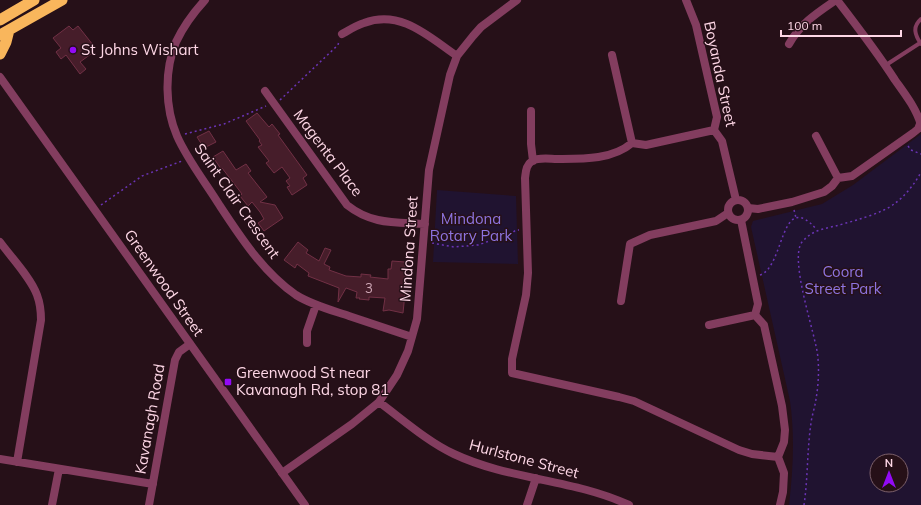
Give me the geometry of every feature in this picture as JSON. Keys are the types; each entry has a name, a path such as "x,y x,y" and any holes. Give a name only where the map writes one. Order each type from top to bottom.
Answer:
{"highway":[{"path":"0,20 34,0"},
{"path":"0,54 6,42 4,33 62,0"}],"street":[{"name":"Saint Clair Crescent","path":"206,0 188,22 176,42 170,65 168,91 170,117 177,136 189,158 225,213 258,259 278,281 297,295 316,305 412,337"},
{"name":"Mindona Street","path":"282,473 352,424 379,402 397,375 418,319 430,170 450,75 457,56 481,27 517,0"},
{"name":"Boyanda Street","path":"686,0 696,25 717,117 714,130 722,141 736,200"},
{"path":"748,208 746,217 741,220 734,220 728,213 728,206 736,200 742,201 748,208 758,209 792,202 824,192 832,186 838,178 852,176 918,129 921,124 914,107 886,65 837,0 796,31 789,44"},
{"path":"342,34 364,23 375,20 399,20 409,24 457,56"},
{"path":"612,54 632,143"},
{"name":"Greenwood Street","path":"0,77 305,505"},
{"name":"Magenta Place","path":"265,91 347,205 357,213 367,218 388,222 426,224"},
{"path":"531,111 531,144 533,161"},
{"path":"714,130 646,145 632,143 620,151 597,157 581,159 543,159 533,161 526,168 528,273 526,295 512,359 512,373 619,396 634,401 739,450 752,454 778,457"},
{"path":"816,136 838,178"},
{"path":"621,301 630,244 650,235 716,221 728,213"},
{"path":"741,220 758,304 756,315 764,325 782,406 785,430 784,442 778,457 784,473 783,492 780,505"},
{"path":"0,242 31,283 37,294 41,308 41,320 17,462"},
{"path":"307,343 307,331 316,305"},
{"path":"708,325 756,315"},
{"name":"Kavanagh Road","path":"149,505 175,360 179,352 190,344"},
{"name":"Hurlstone Street","path":"379,402 428,439 453,454 497,469 586,489 611,497 628,505"},
{"path":"0,459 153,484"},
{"path":"52,505 59,469"},
{"path":"527,505 536,478"}],"lane":[{"path":"886,65 920,43 915,34 914,28 916,23 921,19"}],"path":[{"path":"177,136 224,124 264,106 275,104 338,45 342,34"},
{"path":"903,140 911,150 921,154"},
{"path":"102,205 142,176 189,158"},
{"path":"804,505 808,478 811,423 816,398 818,376 816,344 800,275 798,249 801,242 817,230 845,224 893,205 918,179 921,172"},
{"path":"753,277 763,274 771,266 779,250 784,232 790,220 801,218 808,220 817,230"},
{"path":"432,243 454,247 478,245 495,239 505,238 516,230 526,229"}],"green space":[{"name":"Coora Street Park","path":"921,134 921,505 789,505 793,453 793,427 790,401 751,227 753,221 822,204 853,185"},
{"name":"Mindona Rotary Park","path":"437,190 516,196 518,264 433,262"}],"building":[{"name":"St Johns Wishart","path":"69,26 73,30 78,26 93,45 87,49 91,54 80,62 86,69 80,74 66,55 61,59 56,52 61,48 53,38"},
{"path":"257,113 269,127 272,124 280,134 278,135 307,175 303,178 307,185 292,195 287,187 290,186 286,181 290,178 282,167 274,173 266,163 269,161 258,147 262,145 259,141 260,140 246,121"},
{"path":"209,131 216,142 204,148 197,137"},
{"path":"223,151 236,170 246,164 251,171 248,173 267,197 260,202 275,205 283,218 264,231 258,223 264,219 260,212 252,202 248,206 240,196 242,194 213,157"},
{"path":"298,242 308,250 306,253 319,261 325,248 331,250 324,264 330,267 329,270 346,276 361,277 361,274 371,275 370,277 388,279 388,269 391,269 392,261 405,262 406,283 403,313 389,310 383,311 385,298 369,297 369,300 359,299 360,298 356,298 357,292 346,288 338,302 339,288 308,276 309,273 297,264 295,268 284,260"}],"place":[{"name":"St Johns Wishart","path":"73,50"},
{"name":"Greenwood St near Kavanagh Rd, stop 81","path":"228,382"}]}
